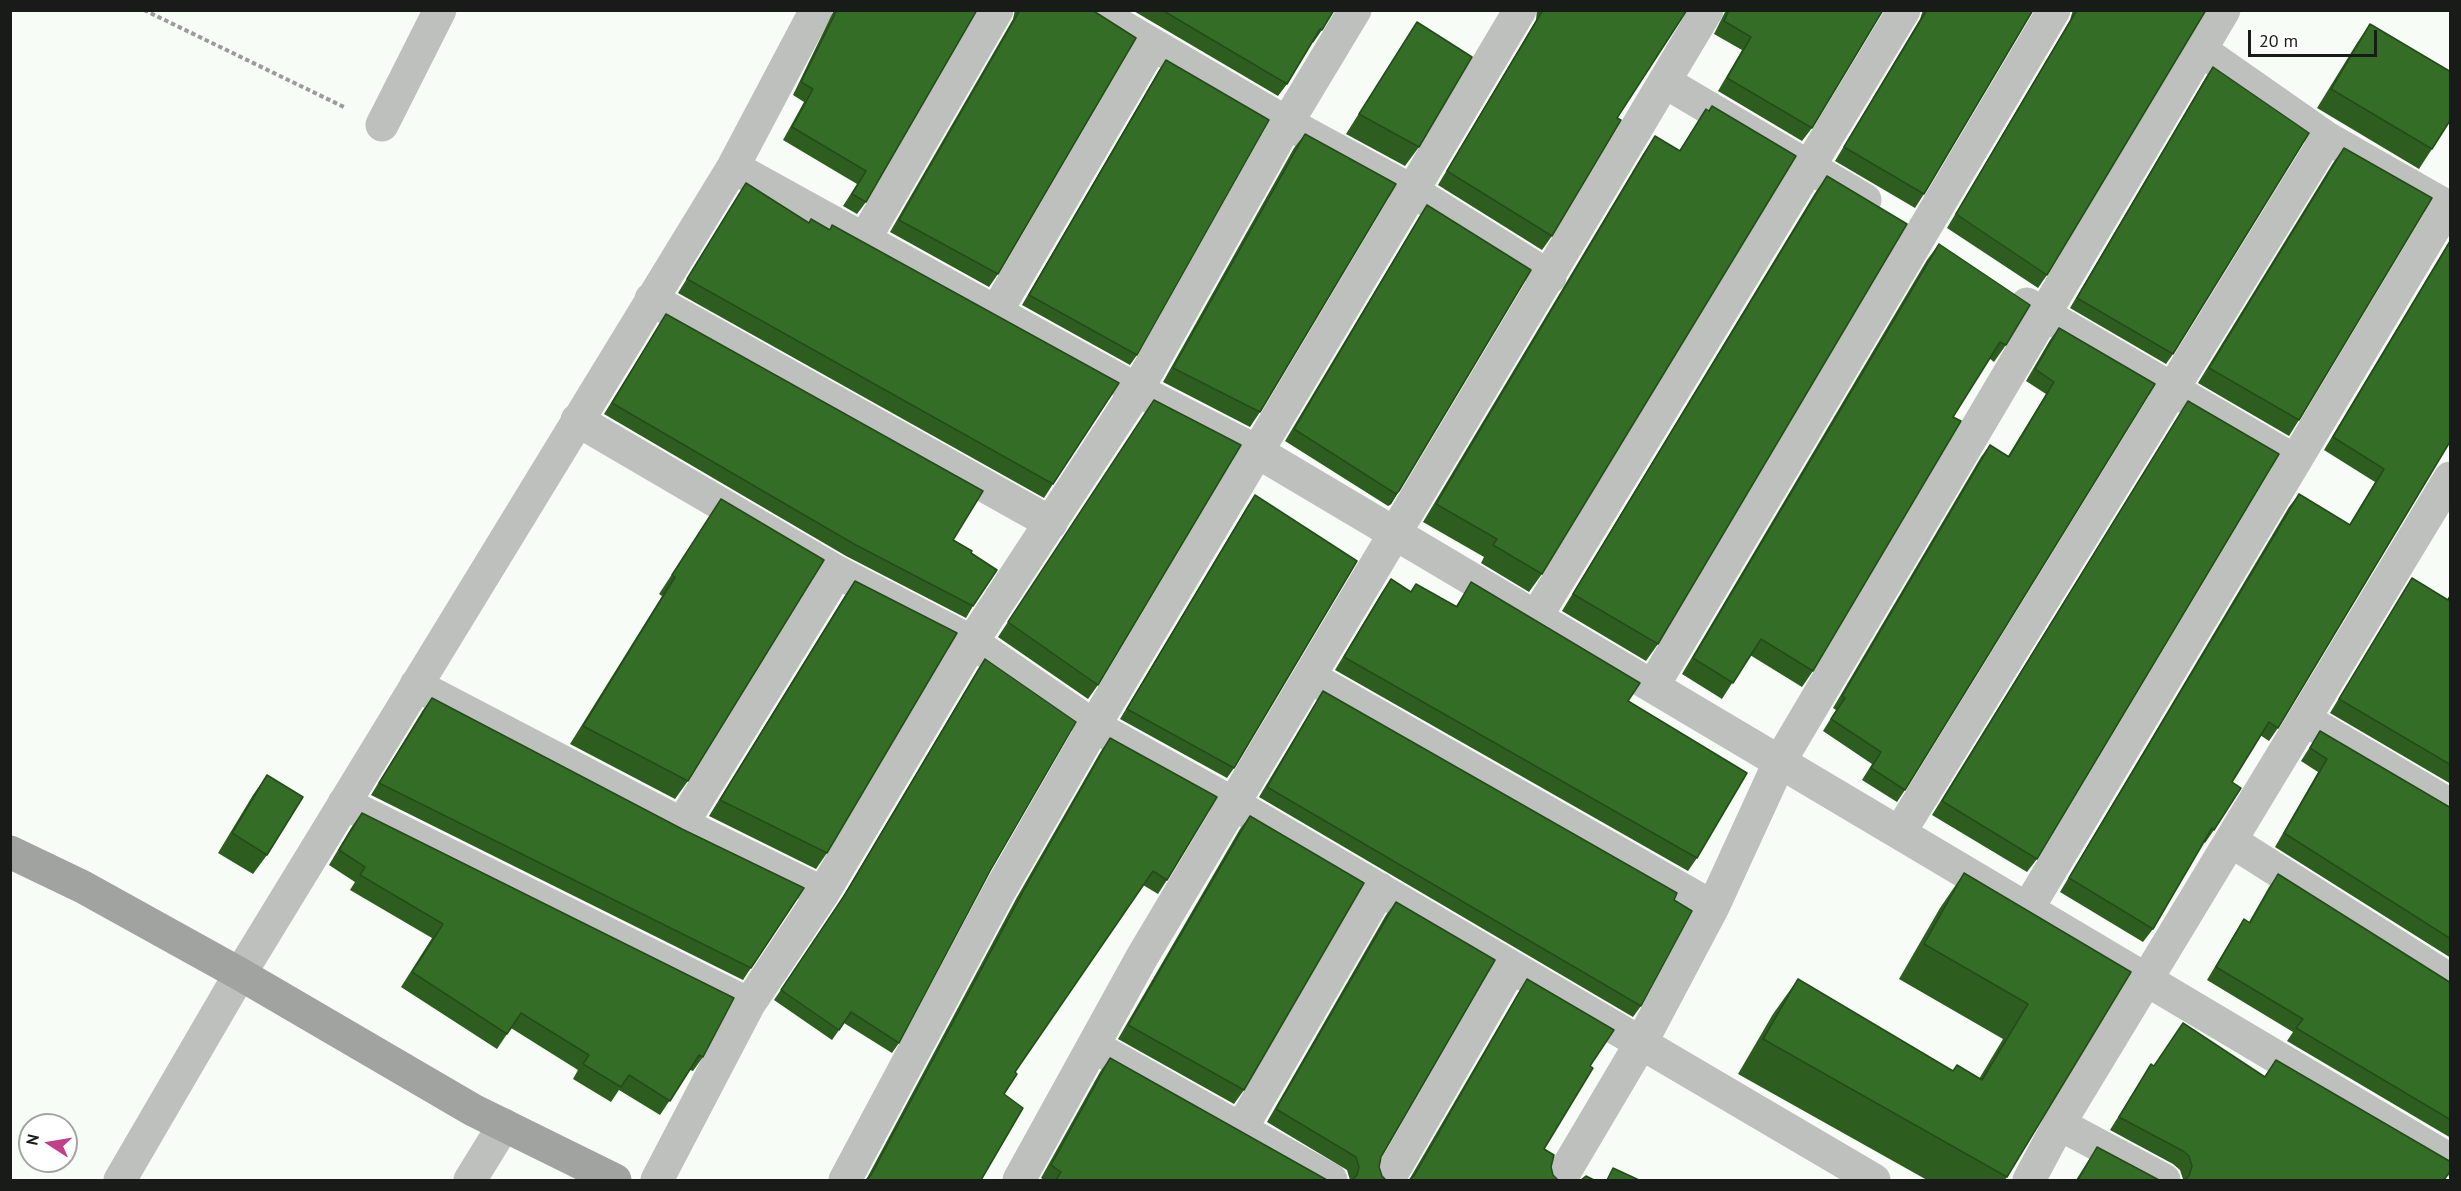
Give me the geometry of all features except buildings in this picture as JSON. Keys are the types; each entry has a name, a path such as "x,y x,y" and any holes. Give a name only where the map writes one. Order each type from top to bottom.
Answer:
{"street":[{"path":"382,125 440,10"},
{"path":"120,1180 240,974 733,166 816,10"},
{"path":"864,240 997,10"},
{"path":"1094,10 1287,123 1414,192 1550,277"},
{"path":"657,1180 748,1004 823,893 972,642 1137,390 1287,123 1355,10"},
{"path":"844,1180 1000,890 1094,726 1256,451 1414,192 1520,10"},
{"path":"1031,1176 1093,1046 1142,957 1550,277 1707,10"},
{"path":"1536,617 1904,10"},
{"path":"1653,686 2054,10"},
{"path":"1560,1180 1641,1043 1713,907 1780,761 2224,10"},
{"path":"996,312 1152,45"},
{"path":"2028,908 2449,208 2327,138 2201,50"},
{"path":"1665,82 1950,252"},
{"path":"1899,832 2327,138"},
{"path":"733,166 1137,390 1256,451 2451,1160"},
{"path":"2007,290 2044,315 2295,461"},
{"path":"651,299 1052,523"},
{"path":"577,420 837,572 972,642 1094,726 1234,804 1874,1180"},
{"path":"2029,1180 2059,1124 2451,478"},
{"path":"682,824 837,572"},
{"path":"1310,677 1713,907"},
{"path":"416,685 682,824 823,893"},
{"path":"2304,719 2451,805"},
{"path":"344,803 748,1004"},
{"path":"2231,841 2451,980"},
{"path":"10,852 83,887 504,1125 615,1180"},
{"path":"1240,1129 1380,889"},
{"path":"1388,1180 1511,967"},
{"path":"1093,1046 1331,1180"},
{"path":"2059,1124 2164,1180"},
{"path":"470,1180 504,1125"}],"path":[{"path":"144,10 382,125"}]}
